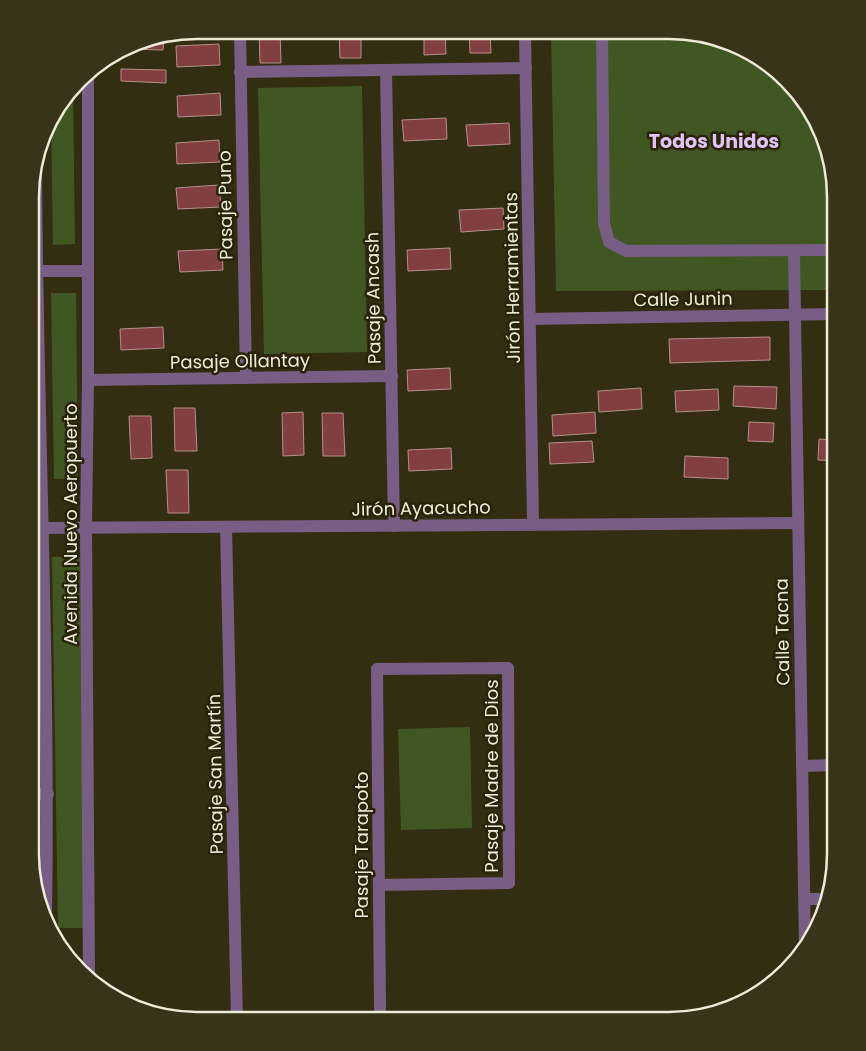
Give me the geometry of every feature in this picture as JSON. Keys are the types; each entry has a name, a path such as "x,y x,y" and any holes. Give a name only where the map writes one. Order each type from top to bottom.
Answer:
{"street":[{"name":"Pasaje Puno","path":"240,39 246,378"},
{"name":"Jirón Herramientas","path":"525,39 533,524"},
{"path":"602,39 604,223 609,242 626,251 827,250"},
{"path":"240,72 526,68"},
{"name":"Pasaje Ancash","path":"386,70 394,526"},
{"name":"Avenida Nuevo Aeropuerto","path":"88,82 86,528 90,971"},
{"name":"Calle Tacna","path":"794,251 805,935"},
{"path":"39,271 88,271"},
{"name":"Calle Junin","path":"530,319 827,314"},
{"name":"Pasaje Ollantay","path":"88,380 392,376"},
{"name":"Avenida Nuevo Aeropuerto","path":"39,414 48,794 46,901"},
{"name":"Jirón Ayacucho","path":"43,528 798,523"},
{"name":"Pasaje San Martín","path":"226,527 237,1012"},
{"path":"39,600 44,600"},
{"name":"Pasaje Madre de Dios","path":"377,669 508,668 510,883 379,884"},
{"name":"Pasaje Tarapoto","path":"377,669 380,1012"},
{"path":"802,766 827,765"},
{"path":"39,794 48,794"},
{"path":"805,899 821,899"}],"green space":[{"path":"551,39 670,39 710,44 730,51 757,65 774,78 795,100 815,136 826,176 827,290 556,291"},
{"path":"362,86 367,352 264,354 258,88"},
{"path":"73,98 75,244 53,245 51,135 65,109"},
{"path":"51,293 76,293 78,479 54,479"},
{"path":"52,557 80,557 86,928 58,928"},
{"path":"470,727 472,828 401,830 398,729"}],"building":[{"path":"259,39 280,39 281,63 260,63"},
{"path":"339,39 361,39 361,58 340,58"},
{"path":"424,39 445,39 446,54 424,55"},
{"path":"469,39 490,39 491,53 470,53"},
{"path":"164,42 163,50 140,49"},
{"path":"219,44 220,65 177,67 176,46"},
{"path":"121,69 166,70 166,83 121,81"},
{"path":"220,93 221,115 178,117 177,96"},
{"path":"446,118 447,139 404,141 402,120"},
{"path":"509,123 510,144 468,146 466,125"},
{"path":"219,140 220,162 177,164 176,143"},
{"path":"219,185 221,207 178,209 176,188"},
{"path":"503,208 504,229 461,232 459,210"},
{"path":"450,248 451,269 408,271 407,250"},
{"path":"222,249 223,270 180,272 178,251"},
{"path":"163,327 164,348 121,350 120,329"},
{"path":"770,337 770,360 670,363 669,339"},
{"path":"450,368 451,389 408,391 407,370"},
{"path":"734,386 777,387 776,409 733,406"},
{"path":"641,388 642,409 599,412 598,391"},
{"path":"718,389 719,410 676,412 675,391"},
{"path":"174,408 195,408 197,451 175,451"},
{"path":"303,412 304,455 283,456 282,413"},
{"path":"595,412 596,433 553,436 552,415"},
{"path":"322,413 343,413 345,456 323,456"},
{"path":"129,416 151,416 152,458 131,459"},
{"path":"749,422 774,423 773,442 748,441"},
{"path":"819,439 827,439 827,460 818,460"},
{"path":"592,441 594,462 550,464 549,443"},
{"path":"451,448 452,469 409,471 408,450"},
{"path":"685,456 728,458 728,479 684,477"},
{"path":"166,470 188,470 189,513 168,513"}],"district":[{"name":"Todos Unidos","path":"714,141"}]}
